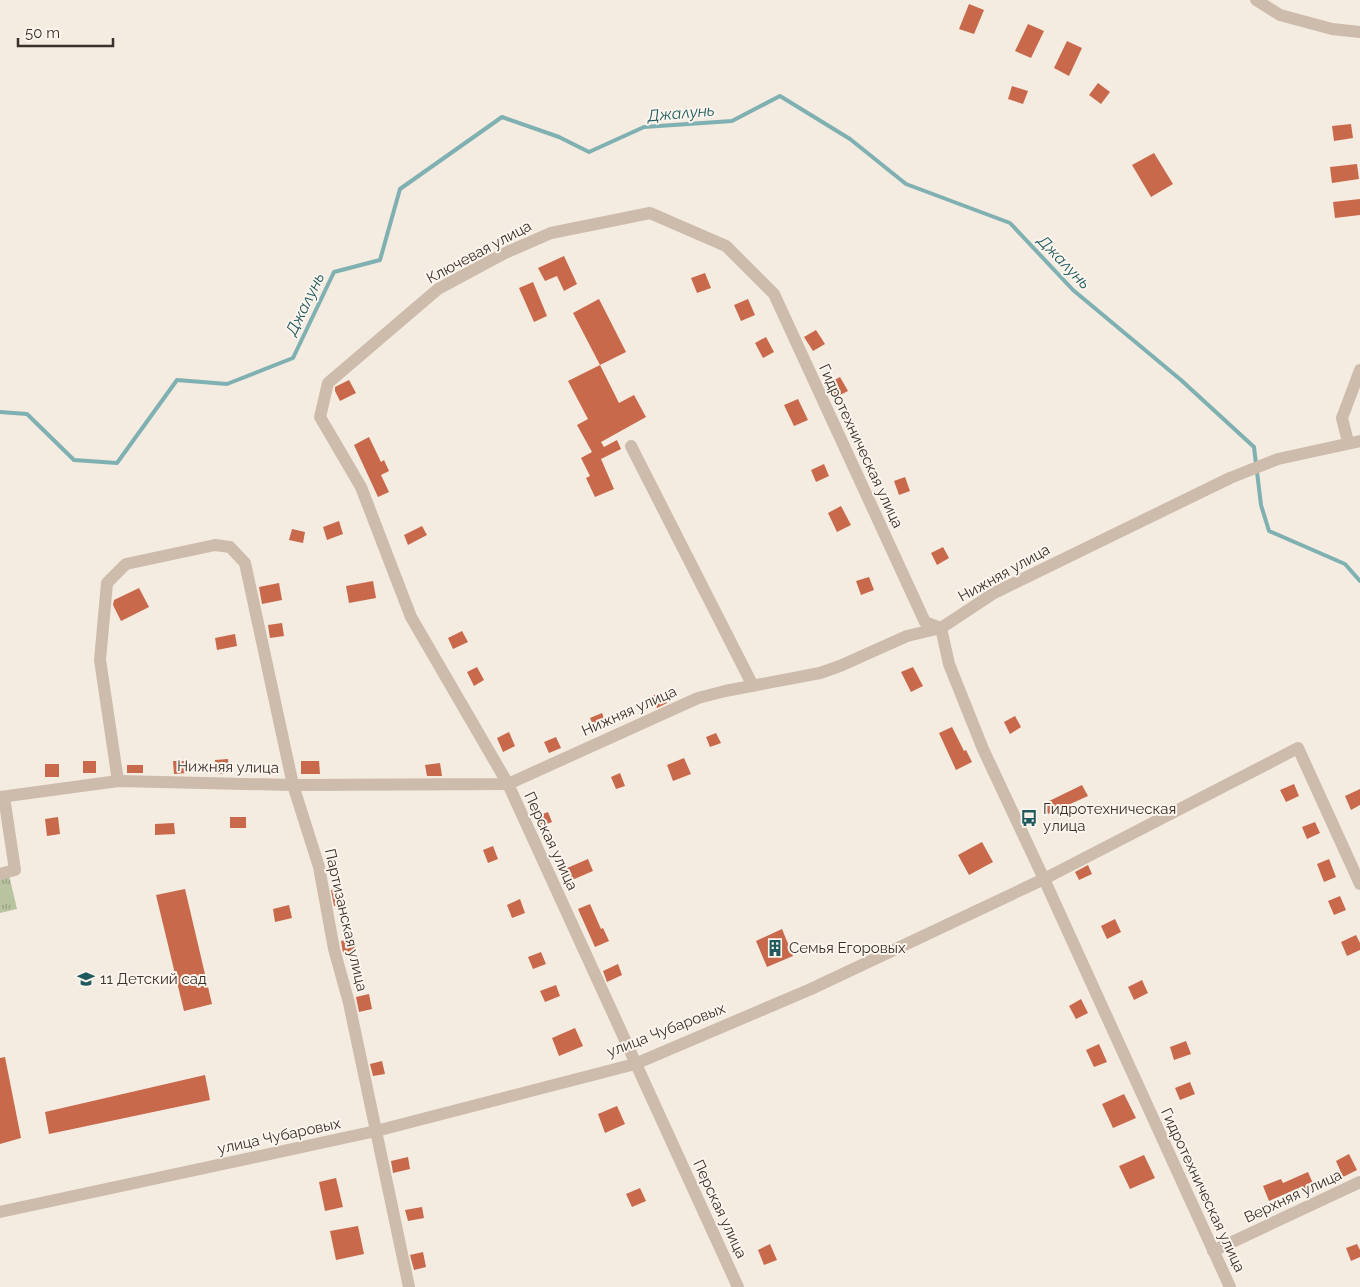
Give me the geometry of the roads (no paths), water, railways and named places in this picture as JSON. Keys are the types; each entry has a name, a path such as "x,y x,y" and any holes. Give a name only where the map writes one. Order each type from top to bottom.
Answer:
{"street":[{"path":"1256,0 1280,15 1332,29 1360,32"},
{"name":"Ключевая улица","path":"320,417 328,383 438,289 505,253 551,233 606,220 650,213"},
{"name":"Гидротехническая улица","path":"650,213 726,246 774,294 925,622 941,628 949,664 983,749 1230,1287"},
{"path":"1354,441 1342,418 1360,370"},
{"name":"Перская улица","path":"320,417 361,487 411,617 508,784 738,1287"},
{"name":"Нижняя улица","path":"2,797 118,781 293,785 508,784 698,698 725,691 820,674 907,636 941,628 994,593 1230,478 1278,459 1354,441"},
{"path":"631,446 752,686"},
{"name":"Партизанская улица","path":"118,781 100,660 108,583 126,564 215,545 230,547 245,563 293,785 319,867 334,949 349,1003 409,1287"},
{"name":"улица Чубаровых","path":"0,1212 376,1131 635,1064 811,989 1044,879 1298,748 1360,884"},
{"path":"0,874 15,870 2,797"},
{"name":"Верхняя улица","path":"1213,1252 1360,1182"}],"waterway":[{"name":"Джалунь","path":"0,412 27,414 74,460 117,463 177,380 227,384 293,358 334,272 380,260 400,189 502,117 559,137 589,152 644,127 732,121 780,96 850,139 906,184 1010,223 1073,290 1181,380 1254,447 1261,505 1269,531 1345,564 1360,581"}],"place":[{"name":"Гидротехническая улица","path":"1029,818"},
{"name":"Семья Егоровых","path":"775,948"},
{"name":"11 Детский сад","path":"86,979"}]}
